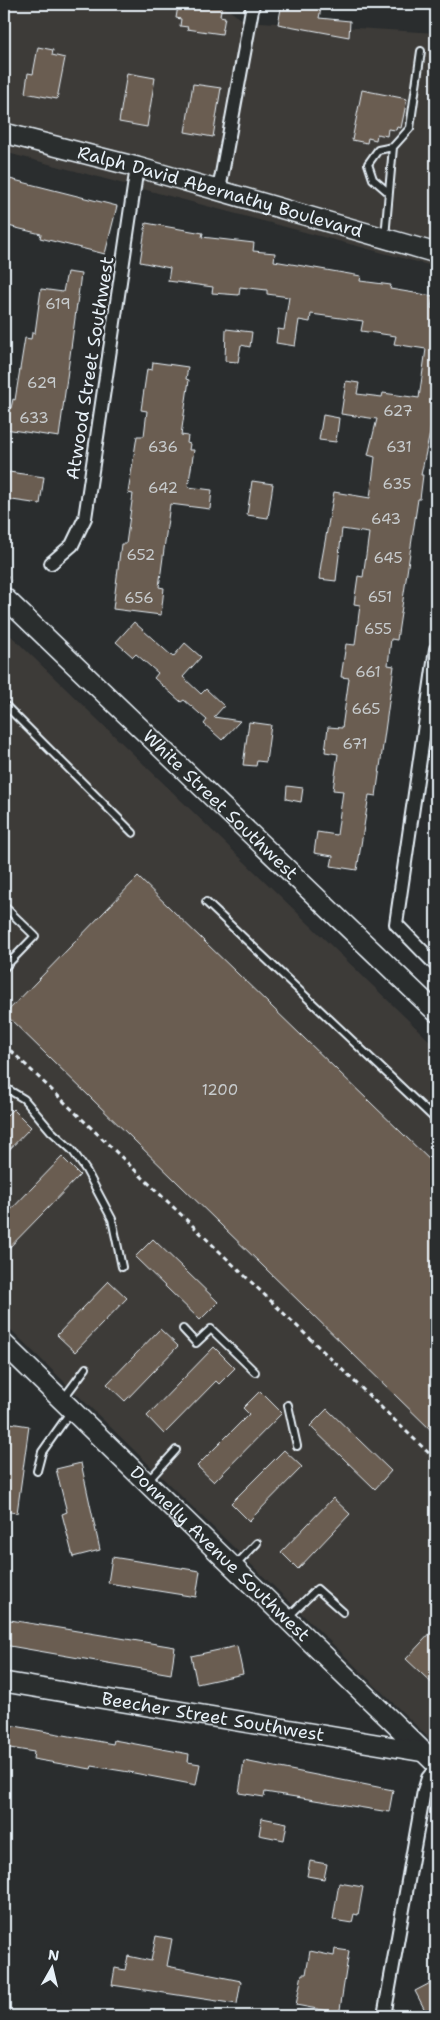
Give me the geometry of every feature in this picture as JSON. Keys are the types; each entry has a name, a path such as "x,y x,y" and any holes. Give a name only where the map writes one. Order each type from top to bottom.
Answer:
{"street":[{"path":"219,190 253,4"},
{"name":"Ralph David Abernathy Boulevard","path":"4,133 138,167 436,253"},
{"name":"Atwood Street Southwest","path":"51,563 72,545 85,518 138,167"},
{"name":"White Street Southwest","path":"4,596 436,1012"},
{"path":"436,649 396,924 436,965"},
{"name":"Donnelly Avenue Southwest","path":"4,1344 432,1761"},
{"name":"Beecher Street Southwest","path":"4,1682 432,1761"},
{"path":"384,2016 424,1791 432,1761"}],"lane":[{"path":"385,238 393,147 410,128 421,51"},
{"path":"388,192 373,179 368,164 378,150 393,147"},
{"path":"4,704 132,833"},
{"path":"206,902 436,1120"},
{"path":"4,906 35,936 4,968"},
{"path":"4,1088 24,1099 51,1131 72,1150 86,1170 112,1219 122,1267"},
{"path":"183,1330 196,1343 211,1329 255,1372"},
{"path":"37,1471 42,1452 86,1368"},
{"path":"288,1405 297,1446"},
{"path":"147,1482 176,1450"},
{"path":"234,1567 256,1543"},
{"path":"287,1618 317,1589 343,1612"}],"path":[{"path":"4,1044 436,1460"}],"shaded area":[{"path":"4,4 220,4 244,21 436,33 436,267 4,152"},
{"path":"4,629 436,1047 436,1745 4,1323"}],"building":[{"path":"183,4 222,4 220,16 225,17 222,34 187,29 188,27 180,26 181,19 176,18 178,6 183,6"},
{"path":"282,4 322,4 319,18 350,21 349,37 278,24"},
{"path":"38,47 53,50 52,55 65,58 57,99 25,93 28,73 33,74"},
{"path":"127,73 155,78 147,127 119,122"},
{"path":"193,84 221,88 213,137 185,132"},
{"path":"362,90 407,99 401,128 397,127 396,130 388,129 387,136 377,134 376,140 368,138 367,143 352,140"},
{"path":"6,178 117,206 105,254 40,238 41,234 4,225"},
{"path":"146,223 203,233 202,237 254,243 253,251 275,253 274,261 361,276 360,281 391,285 390,289 433,296 431,308 436,309 436,374 430,433 421,475 423,475 420,499 418,499 397,640 391,639 388,665 394,666 376,796 369,795 357,870 331,866 333,856 314,853 317,832 337,835 343,791 333,790 338,754 325,752 328,727 342,728 349,678 341,677 346,644 355,645 360,605 354,604 358,576 363,577 369,533 342,529 336,581 319,579 334,492 370,498 375,457 368,455 377,419 341,414 346,381 359,383 357,394 382,397 383,393 419,398 426,349 394,344 396,336 361,331 363,321 311,314 310,322 299,320 295,346 276,343 278,329 284,330 289,297 267,294 267,290 240,287 239,295 212,293 213,287 168,281 170,268 140,262"},
{"path":"67,272 81,274 59,437 5,429 8,407 11,408 13,399 15,400 25,338 31,339 32,333 35,333 41,289 63,292"},
{"path":"226,329 252,332 250,347 241,345 238,362 225,361"},
{"path":"153,362 188,367 186,379 189,380 181,435 188,436 189,450 194,450 188,487 212,490 210,509 170,504 159,587 164,588 161,615 113,609 121,544 126,544 133,494 128,493 137,436 144,436 147,411 141,410 147,369 152,370"},
{"path":"323,415 339,418 336,442 319,440"},
{"path":"9,472 44,477 40,504 5,499"},
{"path":"252,481 273,484 268,518 247,515"},
{"path":"134,622 173,657 185,643 201,657 183,677 201,694 206,689 224,706 214,717 240,721 222,740 204,724 207,720 184,700 181,702 154,678 158,673 136,654 133,657 116,642"},
{"path":"249,722 271,725 266,762 257,761 256,766 243,765"},
{"path":"287,786 303,788 301,802 286,799"},
{"path":"138,877 436,1166 436,1435 5,1014"},
{"path":"13,1109 31,1127 4,1155 4,1118"},
{"path":"62,1157 80,1175 4,1253 4,1217"},
{"path":"153,1239 218,1302 200,1320 135,1257"},
{"path":"109,1281 127,1298 75,1352 57,1335"},
{"path":"160,1329 178,1346 125,1401 107,1384"},
{"path":"214,1347 235,1368 219,1384 216,1381 164,1434 147,1416"},
{"path":"260,1391 282,1413 214,1482 197,1466 249,1414 243,1408"},
{"path":"327,1409 391,1471 375,1489 310,1426"},
{"path":"4,1422 29,1426 17,1513 4,1511"},
{"path":"284,1450 302,1467 249,1521 231,1503"},
{"path":"81,1463 100,1550 73,1557 62,1514 67,1512 56,1469"},
{"path":"333,1498 350,1514 298,1569 281,1552"},
{"path":"112,1557 200,1571 196,1597 108,1583"},
{"path":"4,1619 175,1647 171,1674 4,1645"},
{"path":"436,1627 436,1687 406,1659"},
{"path":"237,1646 243,1674 197,1684 191,1656"},
{"path":"4,1724 113,1744 114,1740 189,1754 188,1762 200,1764 196,1785 92,1766 91,1769 33,1759 34,1752 4,1747"},
{"path":"244,1761 393,1790 389,1812 265,1792 264,1797 239,1793"},
{"path":"262,1818 287,1823 284,1840 259,1835"},
{"path":"310,1861 327,1864 324,1879 307,1876"},
{"path":"339,1883 363,1887 358,1915 354,1914 352,1923 333,1920"},
{"path":"156,1936 172,1939 167,1966 241,1981 237,2004 112,1985 115,1968 125,1970 128,1956 151,1961"},
{"path":"335,1949 349,1951 339,2016 327,2016 328,2011 296,2005 302,1974 306,1974 310,1951 334,1956"},
{"path":"436,1980 436,2016 428,2016 415,1991"}]}
